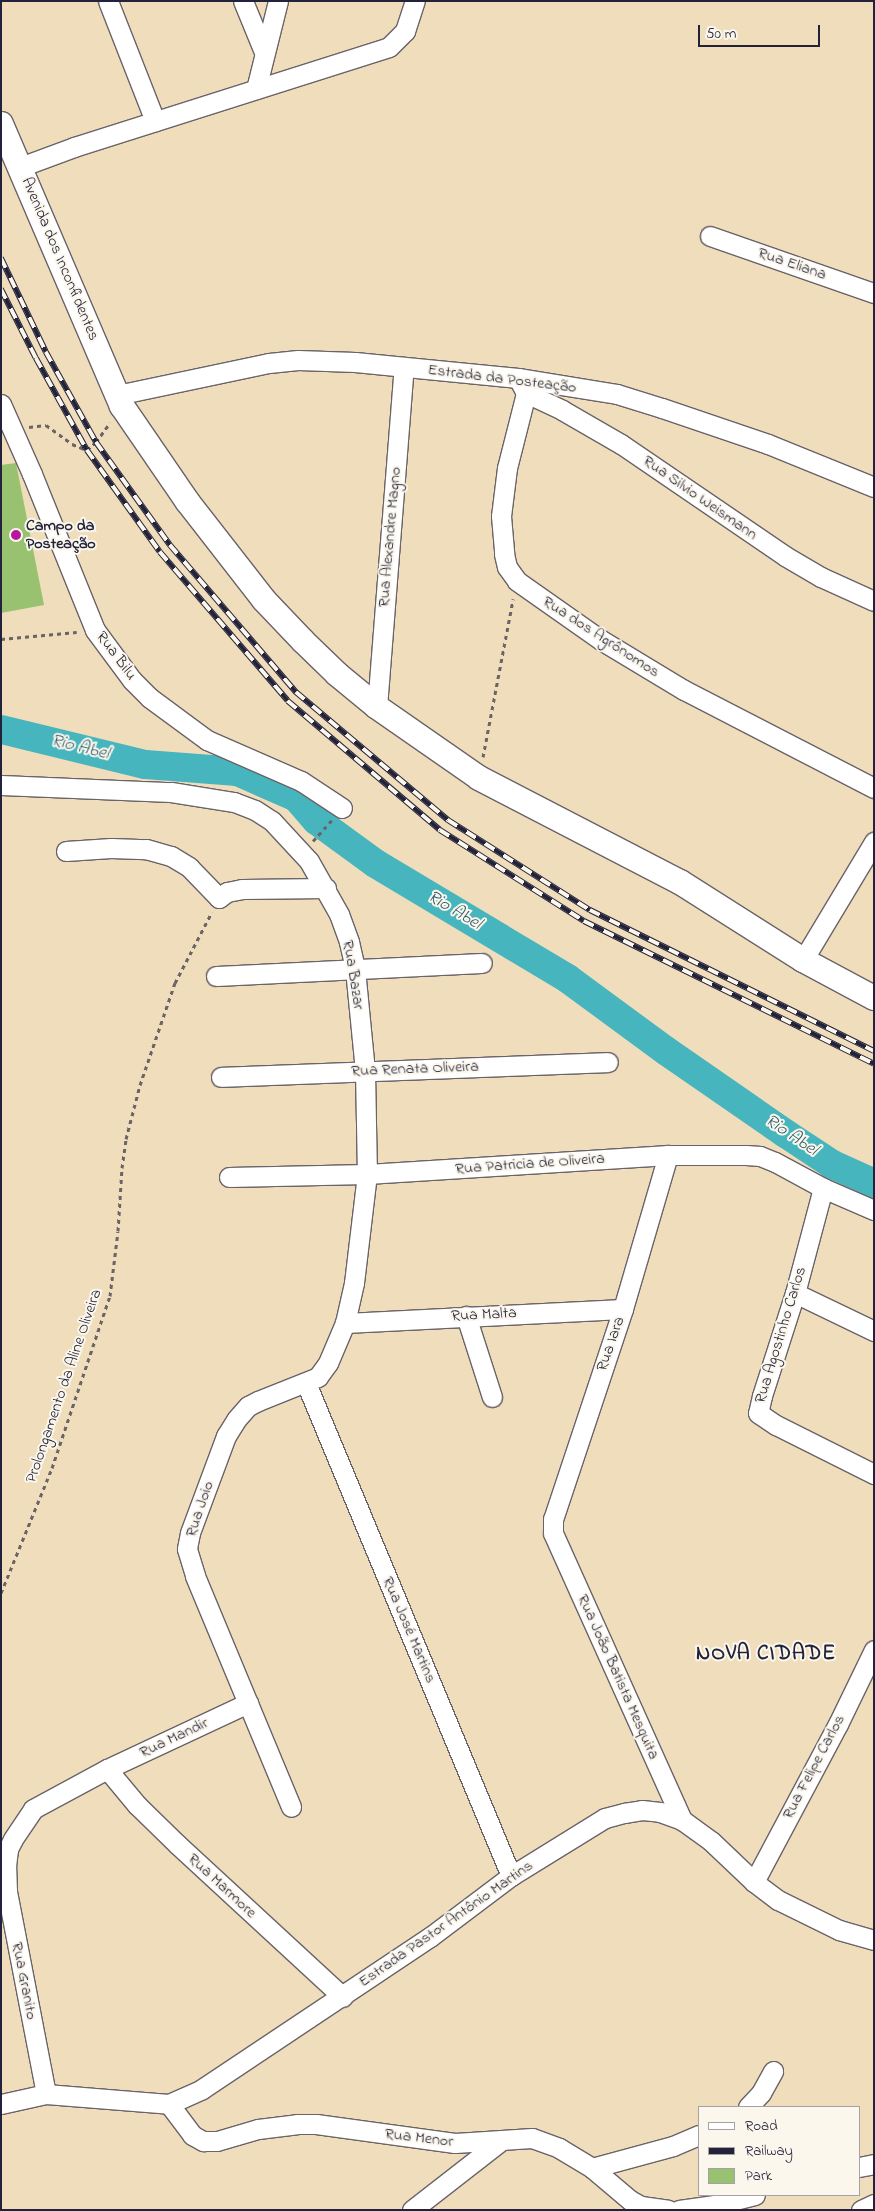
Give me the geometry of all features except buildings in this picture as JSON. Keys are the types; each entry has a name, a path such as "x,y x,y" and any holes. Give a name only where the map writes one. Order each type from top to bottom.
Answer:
{"main road":[{"name":"Avenida dos Inconfidentes","path":"1,124 120,401 187,501 264,600 337,674 377,707 479,778 680,882 803,960"},
{"path":"803,960 874,998"}],"street":[{"path":"108,1 155,121"},
{"path":"243,1 264,52"},
{"path":"256,89 278,1"},
{"path":"20,167 155,121 389,47 405,31 415,1"},
{"name":"Rua Eliana","path":"710,236 874,293"},
{"name":"Estrada da Posteação","path":"120,401 269,363 298,360 337,360 404,367 522,386 617,394 768,444 874,487"},
{"name":"Rua Alexandre Magno","path":"377,707 404,367"},
{"name":"Rua dos Agrônomos","path":"522,386 502,502 501,537 507,567 517,581 601,640 684,690 872,783"},
{"name":"Rua Silvio Weismann","path":"522,386 634,453 785,556 822,577 874,601"},
{"name":"Rua Bilu","path":"1,404 10,438 95,630 132,680 150,698 207,740 301,781 339,812"},
{"name":"Rua Bazar","path":"1,784 171,792 234,802 255,810 272,821 309,861 326,888 350,942 355,969 365,1071 367,1174 354,1283 345,1323 324,1371 318,1377 306,1383"},
{"path":"803,960 874,842"},
{"path":"66,850 146,849 171,856 190,867 219,898 227,892 242,889 326,888"},
{"path":"216,976 482,963"},
{"name":"Rua Renata Oliveira","path":"221,1076 608,1062"},
{"name":"Rua Patricia de Oliveira","path":"230,1177 367,1174 668,1154 760,1156 823,1188 874,1210"},
{"name":"Rua Iara","path":"554,1533 553,1519 556,1504 624,1309 668,1154"},
{"name":"Rua Agostinho Carlos","path":"823,1188 795,1293 758,1413 776,1425 874,1474"},
{"path":"795,1293 874,1332"},
{"name":"Rua Malta","path":"345,1323 624,1309"},
{"path":"466,1316 492,1397"},
{"name":"Rua Joio","path":"248,1703 190,1563 188,1541 226,1436 236,1420 248,1406 306,1383"},
{"name":"Rua José Martins","path":"306,1383 511,1876"},
{"name":"Rua João Batista Mesquita","path":"554,1533 682,1820"},
{"name":"Rua Felipe Carlos","path":"754,1882 838,1724 874,1650"},
{"path":"248,1703 292,1807"},
{"name":"Rua Mandir","path":"13,1839 33,1809 107,1769 248,1703"},
{"name":"Rua Marmore","path":"107,1769 137,1804 178,1845 343,1997"},
{"name":"Estrada Pastor Antônio Martins","path":"1,2104 46,2094 169,2104 202,2089 343,1997 430,1937 511,1876 605,1818 642,1810 660,1812 682,1820 711,1841 754,1882 778,1900 839,1930 873,1939"},
{"name":"Rua Granito","path":"13,1839 6,1866 7,1891 46,2094"},
{"path":"749,2106 760,2093 772,2071"},
{"name":"Rua Menor","path":"169,2104 192,2135 203,2141 217,2141 258,2129 297,2124 316,2124 455,2143 526,2138 543,2141 592,2168 630,2200 641,2206 668,2210"},
{"path":"592,2168 673,2146 698,2134"},
{"path":"412,2210 502,2140"},
{"path":"860,2166 874,2164"},
{"path":"679,2210 715,2205 751,2196"},
{"path":"861,2210 874,2204"}],"path":[{"path":"10,438 46,425 72,444 87,450 96,442 120,401"},
{"path":"479,778 517,581"},
{"path":"1,639 95,630"},
{"path":"316,837 339,812"},
{"name":"Prolongamento da Aline Oliveira","path":"1,1593 52,1468 110,1296 126,1139 146,1066 175,984 219,898"}],"green space":[{"name":"Campo da Posteação","path":"16,463 44,605 1,613 1,465"}],"waterway":[{"name":"Rio Abel","path":"1,729 145,764 237,771 296,797 316,820 375,863 567,978 665,1050 785,1133 832,1164 874,1183"}],"railway":[{"path":"1,258 46,352 96,442 170,545 296,692 448,820 590,910 874,1051"},
{"path":"1,289 36,358 87,450 160,552 288,701 440,830 584,921 874,1064"}],"place":[{"name":"Campo da Posteação","path":"16,535"}],"district":[{"name":"NOVA CIDADE","path":"766,1654"}]}
